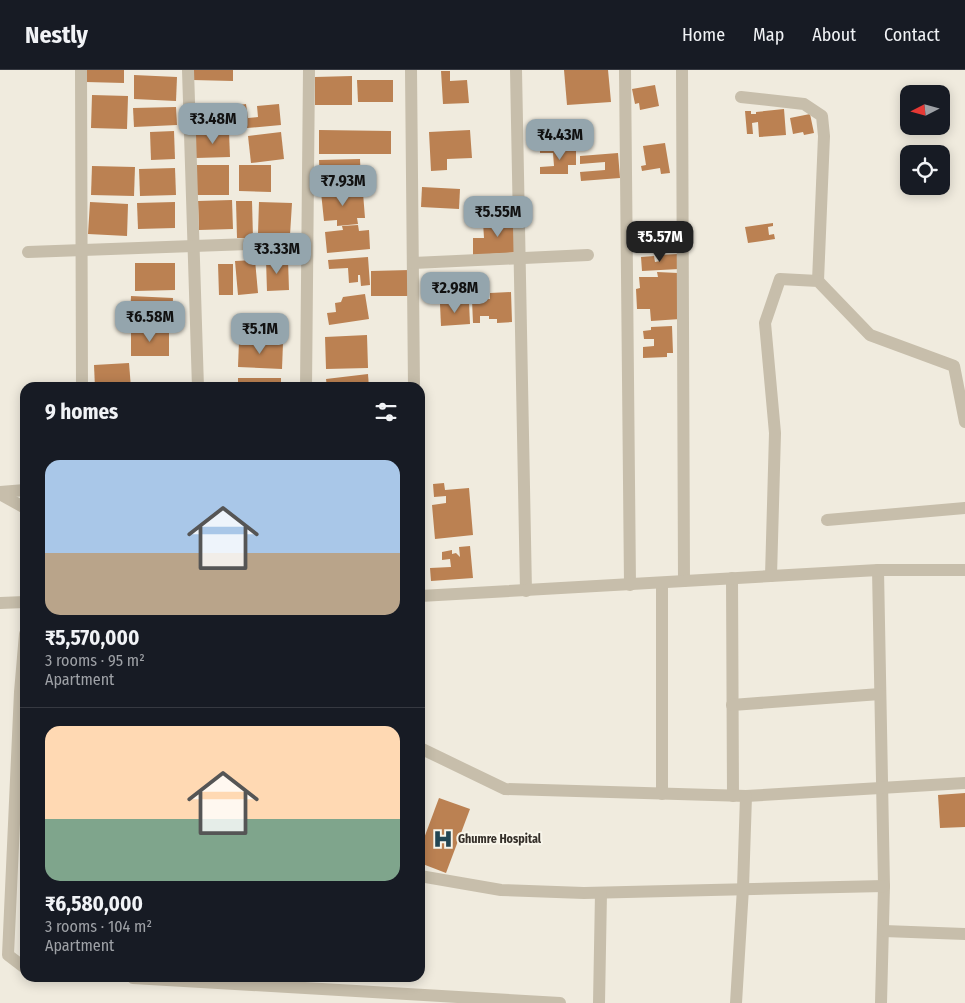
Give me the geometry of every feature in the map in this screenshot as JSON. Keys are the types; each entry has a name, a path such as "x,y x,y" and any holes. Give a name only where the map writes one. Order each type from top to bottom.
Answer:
{"street":[{"path":"80,70 82,382"},
{"path":"188,70 198,382"},
{"path":"306,382 309,70"},
{"path":"411,70 414,382"},
{"path":"516,70 526,591"},
{"path":"625,70 630,585"},
{"path":"682,70 684,582"},
{"path":"741,97 804,104 822,116 824,136 818,281"},
{"path":"28,252 275,243"},
{"path":"413,263 588,255"},
{"path":"771,576 775,433 765,323 780,280 818,281 870,335 954,366 965,422"},
{"path":"0,493 20,491"},
{"path":"0,493 20,505"},
{"path":"827,520 965,508"},
{"path":"425,596 878,570 965,570"},
{"path":"878,570 884,886 881,1003"},
{"path":"732,578 732,705 739,796 743,888 736,1003"},
{"path":"662,583 662,794"},
{"path":"0,603 20,602"},
{"path":"732,705 880,694"},
{"path":"425,750 505,789 739,796 965,783"},
{"path":"20,836 8,955 20,964"},
{"path":"425,877 501,890 601,893 884,886"},
{"path":"599,1003 601,893"},
{"path":"884,932 965,934"},
{"path":"284,982 321,983 560,1003"}],"building":[{"path":"86,70 124,70 124,83 86,82"},
{"path":"193,70 233,70 233,81 193,80"},
{"path":"564,70 608,70 611,102 567,105"},
{"path":"441,71 450,71 450,81 467,80 469,103 443,104"},
{"path":"134,75 177,77 176,101 134,99"},
{"path":"352,76 352,105 315,105 315,77"},
{"path":"357,80 393,80 393,102 358,102"},
{"path":"655,85 659,106 640,110 639,103 635,104 632,89"},
{"path":"92,95 128,96 127,129 91,128"},
{"path":"246,104 248,118 258,117 257,106 279,104 281,125 236,129 233,106"},
{"path":"176,107 177,125 134,127 133,108"},
{"path":"784,109 786,135 759,137 758,122 752,123 753,134 747,134 745,111 751,111 751,114 756,114 756,112"},
{"path":"810,114 814,133 804,135 803,132 793,134 790,118"},
{"path":"319,130 391,131 391,154 319,154"},
{"path":"470,130 472,158 447,159 447,170 431,171 429,132"},
{"path":"174,131 175,159 151,160 150,132"},
{"path":"229,132 230,157 196,158 195,133"},
{"path":"281,132 284,159 251,163 248,136"},
{"path":"665,143 670,173 661,174 660,168 642,171 641,166 646,165 643,146"},
{"path":"576,148 576,165 568,165 568,174 540,174 540,167 554,166 553,153 540,153 540,149"},
{"path":"618,153 620,178 581,181 580,172 605,170 605,162 580,164 580,156"},
{"path":"360,159 361,182 320,183 319,160"},
{"path":"197,165 229,165 229,195 197,195"},
{"path":"239,165 271,165 271,192 239,191"},
{"path":"92,166 135,167 134,196 91,195"},
{"path":"175,168 176,195 140,196 139,169"},
{"path":"422,187 460,189 459,209 421,207"},
{"path":"351,188 351,194 363,193 365,218 357,218 358,224 337,226 337,220 324,221 321,192"},
{"path":"232,200 233,229 199,230 198,201"},
{"path":"236,201 252,201 253,238 237,238"},
{"path":"90,202 128,204 127,236 88,234"},
{"path":"175,202 175,228 138,229 137,203"},
{"path":"259,202 292,203 290,235 258,233"},
{"path":"518,220 520,252 473,255 473,238 484,238 483,222"},
{"path":"773,223 773,226 768,227 769,235 774,234 775,239 748,243 745,227"},
{"path":"358,225 359,231 369,230 370,249 327,253 325,232 343,230 342,226"},
{"path":"672,233 673,247 644,248 643,234"},
{"path":"678,254 679,269 642,271 641,257 654,256 655,262 660,261 659,255"},
{"path":"368,257 370,285 361,286 360,275 358,275 358,282 349,283 348,268 329,269 328,260"},
{"path":"255,260 258,293 238,295 235,261"},
{"path":"266,260 288,260 289,290 267,291"},
{"path":"135,263 175,263 175,290 135,291"},
{"path":"218,264 233,264 233,295 219,295"},
{"path":"410,270 410,296 371,296 371,271"},
{"path":"657,272 678,273 680,319 651,321 650,309 637,309 636,289 640,288 639,277 658,277"},
{"path":"511,292 512,322 497,323 497,319 489,319 489,316 480,316 480,323 473,323 472,300 490,299 490,293"},
{"path":"365,294 369,319 329,325 327,313 336,312 335,303 341,302 343,297"},
{"path":"131,296 173,298 172,324 130,321"},
{"path":"469,302 470,324 441,326 440,304"},
{"path":"672,326 673,353 667,353 667,357 643,358 643,347 654,346 654,339 644,339 643,331 651,330 651,327"},
{"path":"131,330 169,331 169,356 131,356"},
{"path":"367,335 368,368 326,369 325,337"},
{"path":"239,341 283,343 282,369 238,367"},
{"path":"129,363 131,382 95,382 94,365"},
{"path":"368,374 369,382 326,382 326,379"},
{"path":"238,378 281,378 281,382 238,382"},
{"path":"444,483 445,490 469,488 473,535 435,539 432,505 446,503 446,496 434,497 433,484"},
{"path":"470,546 473,578 431,581 430,568 451,567 450,559 442,560 442,552 452,550 452,554 456,553 460,557 459,547"},
{"path":"965,793 965,827 940,828 938,795"},
{"path":"439,798 470,809 446,873 425,865 425,836"}],"place":[{"name":"Ghumre Hospital","path":"443,839"}]}
